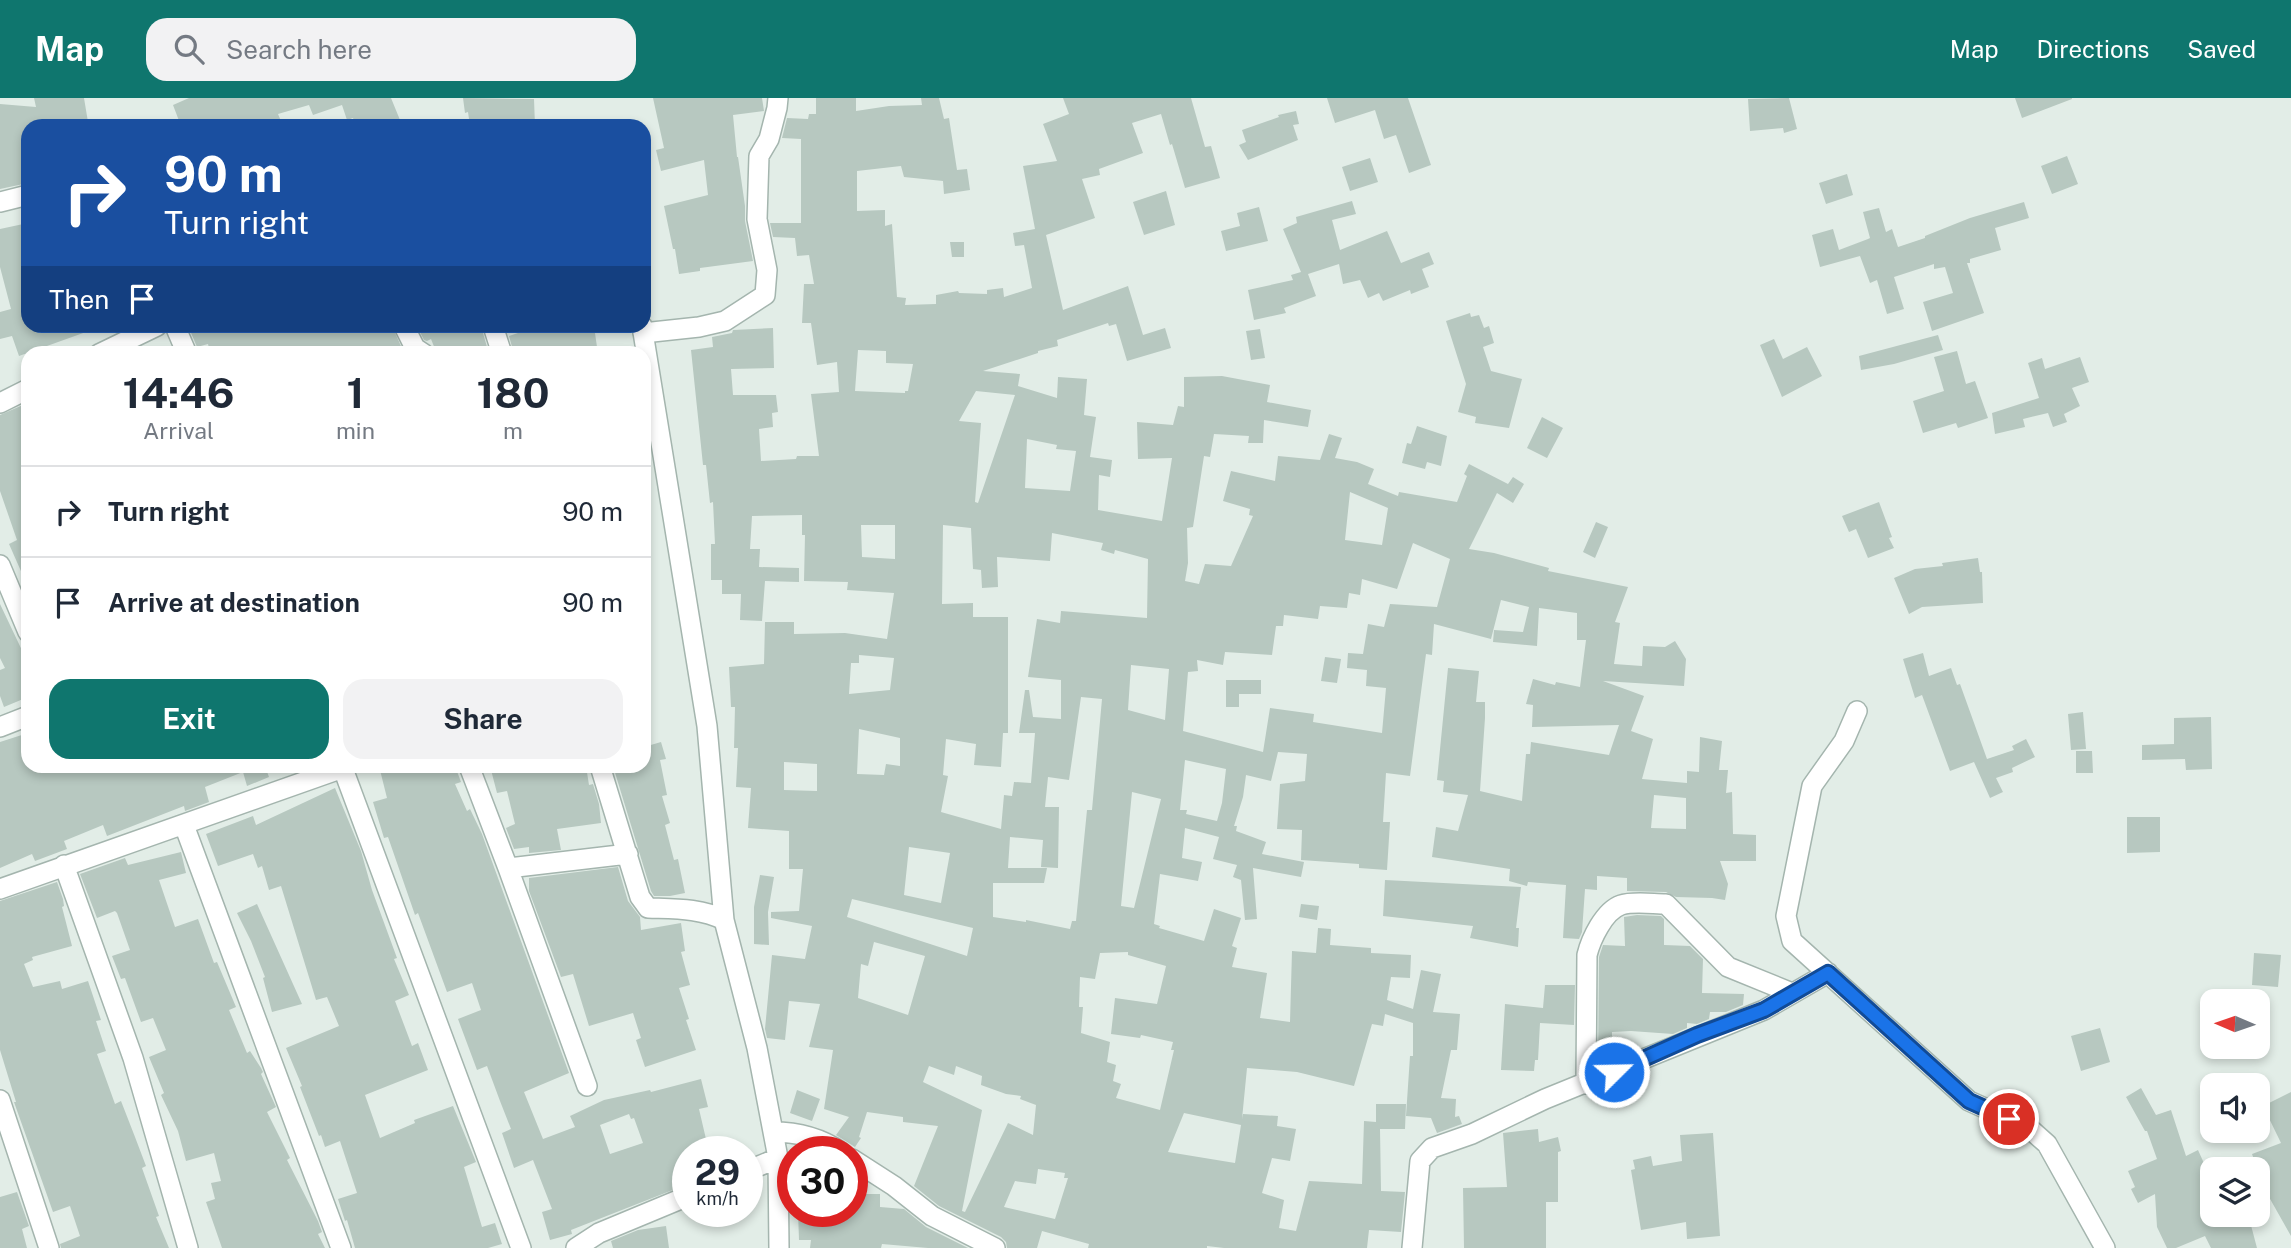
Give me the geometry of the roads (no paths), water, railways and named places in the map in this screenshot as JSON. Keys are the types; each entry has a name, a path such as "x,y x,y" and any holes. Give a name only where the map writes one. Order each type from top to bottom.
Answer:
{"street":[{"path":"651,329 699,327 725,321 765,295 767,270 757,219 759,156 769,139 778,98"},
{"path":"0,202 21,197"},
{"path":"116,346 142,333"},
{"path":"651,379 707,726 724,920 757,1048 777,1152"},
{"path":"0,403 21,392"},
{"path":"0,565 21,615"},
{"path":"1857,711 1844,741 1812,786 1786,916 1792,941 1969,1101 2029,1128 2047,1144 2105,1248"},
{"path":"0,727 21,719"},
{"path":"0,890 326,773"},
{"path":"344,773 521,1248"},
{"path":"472,773 587,1086"},
{"path":"602,773 640,897 648,908 690,910 724,920"},
{"path":"184,825 341,1248"},
{"path":"508,868 628,854"},
{"path":"64,866 133,1058 188,1248"},
{"path":"1586,1084 1587,954 1591,939 1604,920 1621,905 1666,904 1728,967 1792,993"},
{"path":"1412,1248 1420,1161 1432,1148 1472,1134 1545,1099 1697,1035 1764,1010 1828,973"},
{"path":"0,1100 49,1248"},
{"path":"774,1132 792,1132 804,1136"},
{"path":"868,1169 932,1216 995,1248"},
{"path":"576,1248 599,1233 672,1203"},
{"path":"779,1227 779,1248"}]}
